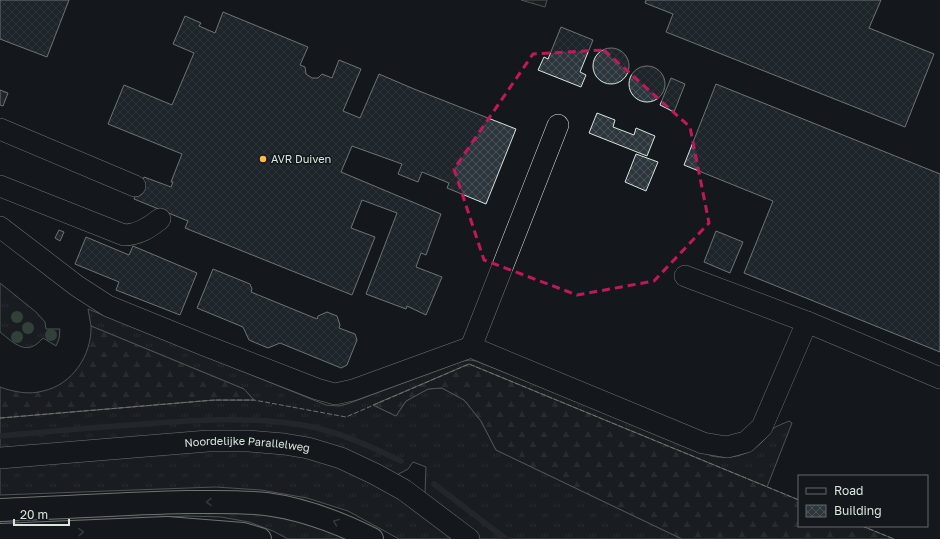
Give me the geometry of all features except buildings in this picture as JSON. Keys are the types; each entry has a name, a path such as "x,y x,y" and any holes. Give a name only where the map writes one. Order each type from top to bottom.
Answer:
{"highway":[{"path":"0,510 162,502 229,502 265,504 320,516 347,526 372,539"},
{"path":"0,535 167,528 243,534 260,539"}],"street":[{"path":"471,347 558,125"},
{"path":"0,129 135,186"},
{"path":"0,186 124,235 132,235 140,232 149,228 160,220"},
{"path":"0,227 77,286 108,306 204,346 317,389 335,394 353,390 471,347 703,443 727,447 746,442 762,427 807,322"},
{"path":"686,276 807,322 940,378"},
{"name":"Noordelijke Parallelweg","path":"0,458 208,441 248,441 308,448 341,458 404,490 469,539"}],"highlighted area":[{"path":"604,50 690,127 709,223 654,281 577,295 484,260 454,169 533,54"}],"green space":[{"path":"521,0 547,0 545,7"},
{"path":"0,283 36,312 45,322 46,329 60,329 59,339 56,346 43,338 32,347 21,347 0,332"},
{"path":"88,309 326,405 338,406 347,404 463,361 470,360 476,361 712,456 734,457 747,453 759,445 775,427 789,421 792,423 767,487 469,364 373,405 396,416 406,401 428,389 442,388 464,400 481,421 496,450 682,539 475,539 428,501 425,492 426,467 413,462 408,469 395,476 333,450 0,453 0,418 214,400 254,400 244,389 91,326"},
{"path":"91,326 244,389 254,400 214,400 0,418 0,387 16,392 32,393 53,388 63,382 78,367 84,358 88,348"},
{"path":"469,364 798,500 798,527 864,527 894,539 682,539 496,450 481,421 464,400 442,388 428,389 406,401 396,416 373,405"},
{"path":"256,446 349,466 461,539 399,539 348,511 307,498 261,490 215,487 0,495 0,462"},
{"path":"190,509 287,516 353,539 288,539 273,531 249,522 221,517 188,516 0,525 0,517"}],"waterway":[{"path":"0,436 171,422 255,420 310,426 337,434 401,461"},
{"path":"434,484 506,539"}],"fence":[{"path":"0,418 214,400 254,400 346,417 469,364 798,500"},
{"path":"864,527 894,539"}],"place":[{"name":"AVR Duiven","path":"263,159"}]}
